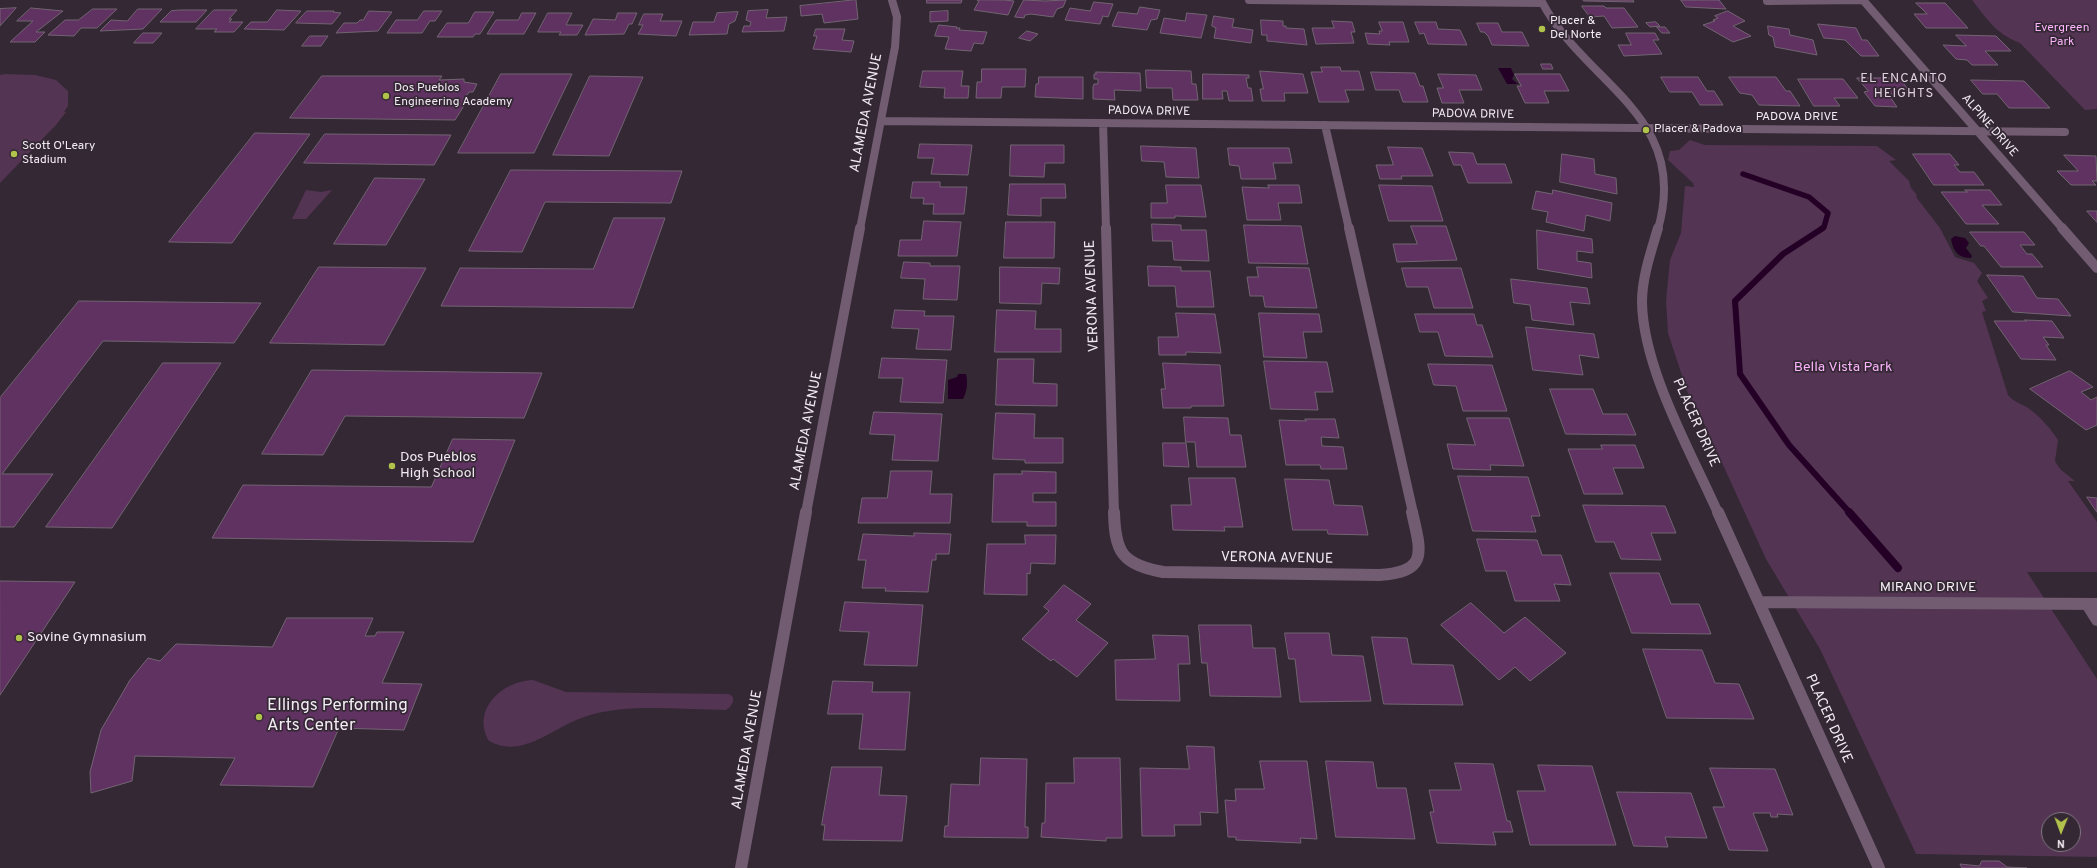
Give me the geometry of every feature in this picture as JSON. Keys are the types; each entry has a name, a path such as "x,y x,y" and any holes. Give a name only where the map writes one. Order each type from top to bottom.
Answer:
{"street":[{"name":"ALAMEDA AVENUE","path":"741,868 897,31 896,17 892,0"},
{"path":"1249,0 1542,1"},
{"path":"1767,1 1863,0"},
{"name":"ALPINE DRIVE","path":"1863,0 2097,268"},
{"name":"PLACER DRIVE","path":"1542,1 1561,33 1578,53 1621,94 1636,112 1646,129 1661,162 1664,193 1661,222 1643,285 1643,314 1647,342 1665,396 1879,868"},
{"name":"PADOVA DRIVE","path":"881,121 2065,132"},
{"name":"VERONA AVENUE","path":"1103,123 1114,515 1116,544 1120,552 1126,560 1138,566 1163,572 1402,574 1412,569 1418,560 1418,538 1371,324 1324,125"},
{"name":"MIRANO DRIVE","path":"1759,602 2092,604"},
{"path":"2092,604 2097,620"}],"green space":[{"name":"Evergreen Park","path":"1972,0 2097,0 2097,109 2085,110 2020,43 2004,35 1998,30"},
{"name":"Scott O'Leary Stadium","path":"0,75 35,75 56,80 68,91 68,106 64,112 66,112 56,125 0,183"},
{"name":"Bella Vista Park","path":"1690,140 1705,145 1877,146 1896,160 1889,161 1909,181 1911,188 1917,195 1916,197 1940,228 1955,257 1974,263 1982,273 1977,281 1988,298 1982,301 1986,311 1982,312 2008,395 2010,398 2036,414 2058,440 2055,461 2060,469 2075,481 2068,481 2097,522 2097,572 2027,572 2097,679 2097,857 1916,854 1820,649 1766,559 1701,417 1687,391 1668,333 1666,301 1670,260 1681,233 1685,186 1694,187 1693,183 1668,160 1670,151 1679,150"},
{"path":"306,190 321,192 332,190 306,219 292,219"},
{"path":"533,680 566,692 729,694 733,697 733,702 726,710 638,708 603,712 587,716 526,744 514,747 502,746 489,741 484,730 484,719 487,708 493,699 511,686 521,682"}],"shaded area":[{"path":"1498,68 1511,68 1514,75 1512,79 1518,84 1507,84"},
{"path":"1955,236 1965,238 1969,243 1966,248 1972,256 1971,258 1963,257 1957,253 1953,247 1951,239"},
{"path":"958,374 966,374 967,384 963,399 948,399 948,380 957,377"}],"building":[{"path":"856,0 858,19 824,23 822,14 801,16 800,6"},
{"path":"927,0 962,0 961,3 927,3"},
{"path":"977,0 1014,1 1008,15 974,10 979,1"},
{"path":"1024,0 1066,0 1063,7 1057,9 1053,17 1031,14 1025,15 1024,18 1015,17"},
{"path":"1583,0 1633,0 1634,2 1584,1"},
{"path":"1681,0 1719,0 1726,9 1686,7"},
{"path":"1094,2 1113,4 1108,17 1103,16 1100,24 1065,20 1070,8 1090,11"},
{"path":"1916,3 1945,3 1968,28 1926,28 1914,14 1927,14"},
{"path":"1582,6 1624,8 1638,27 1612,28 1604,16 1590,17"},
{"path":"1140,7 1160,10 1157,19 1151,20 1147,30 1112,26 1118,12 1137,14"},
{"path":"16,8 0,26 0,9"},
{"path":"31,8 63,11 36,32 45,32 35,42 10,42 33,21 17,21"},
{"path":"93,9 117,9 97,28 81,28 74,36 48,35 65,20 78,20"},
{"path":"138,9 162,9 143,29 100,31 111,20 127,21"},
{"path":"207,10 196,22 160,22 171,11"},
{"path":"214,10 237,10 229,19 232,19 229,22 243,22 234,32 214,32 217,29 196,29"},
{"path":"277,10 301,11 284,30 244,29 251,22 267,22"},
{"path":"768,10 766,18 787,17 784,31 742,32 744,26 750,26 751,22 746,20 748,11"},
{"path":"307,11 334,11 333,12 341,13 332,24 296,23"},
{"path":"369,11 392,12 378,31 336,33 344,23 357,23 360,20 363,20"},
{"path":"424,11 442,11 435,21 430,21 422,33 387,33 396,20 417,20"},
{"path":"948,11 948,21 930,22 930,12"},
{"path":"1728,11 1745,21 1733,26 1751,36 1733,42 1703,25 1715,21 1713,20 1718,18 1715,16"},
{"path":"475,12 494,12 480,34 475,34 473,37 437,37 447,23 468,23"},
{"path":"738,12 735,21 729,24 727,34 689,35 693,22 714,22 717,13"},
{"path":"522,13 536,13 524,34 487,34 496,20 518,20"},
{"path":"548,13 572,13 566,25 583,25 577,35 559,35 561,32 538,32"},
{"path":"618,13 637,13 632,24 629,24 624,34 585,35 593,19 615,20"},
{"path":"1187,13 1207,15 1201,38 1160,33 1164,18 1185,21"},
{"path":"644,14 663,14 660,21 682,21 676,36 638,34 643,25 639,25"},
{"path":"1214,16 1234,19 1232,27 1253,30 1251,43 1214,38 1216,28 1212,26"},
{"path":"1261,20 1283,21 1283,26 1286,26 1286,28 1304,29 1307,45 1267,41 1267,35 1262,35"},
{"path":"1332,21 1352,22 1355,32 1351,32 1354,43 1316,44 1312,28 1334,28"},
{"path":"1379,22 1403,22 1409,42 1389,42 1390,45 1368,44 1365,33 1380,34 1379,31 1382,31"},
{"path":"1415,22 1436,22 1438,29 1460,30 1467,45 1428,44 1424,33 1420,34"},
{"path":"1656,22 1660,26 1650,27 1646,23"},
{"path":"1477,23 1498,23 1502,32 1522,32 1529,46 1492,45 1488,36 1484,32 1481,32"},
{"path":"1818,24 1856,28 1862,40 1867,40 1879,56 1861,56 1845,40 1824,38"},
{"path":"939,25 957,27 956,28 960,28 959,30 987,32 983,44 974,43 971,51 945,49 949,37 935,36"},
{"path":"1768,26 1789,29 1790,35 1813,40 1817,55 1775,47 1773,37 1769,35"},
{"path":"1657,27 1665,27 1670,33 1662,33"},
{"path":"816,29 845,29 842,40 854,41 851,52 813,49 817,36 814,36"},
{"path":"1027,31 1038,34 1030,41 1019,38"},
{"path":"143,33 162,33 153,43 134,43"},
{"path":"1626,33 1655,33 1659,40 1653,40 1662,54 1624,56 1618,45 1631,45"},
{"path":"1956,35 1996,36 2011,51 1985,51 1998,65 1972,65 1967,60 1956,59 1943,45 1966,46"},
{"path":"310,36 328,36 321,46 302,46"},
{"path":"1541,64 1551,64 1553,69 1543,69"},
{"path":"1321,67 1340,67 1341,71 1359,71 1364,90 1345,90 1349,102 1319,102 1311,72 1322,72"},
{"path":"982,69 1026,69 1025,87 1002,87 1001,98 976,98 977,82 981,82"},
{"path":"1146,70 1191,71 1192,84 1196,84 1198,100 1173,100 1172,88 1147,88"},
{"path":"923,71 963,71 961,86 969,86 968,98 944,98 945,88 920,87"},
{"path":"1260,71 1303,74 1308,93 1284,93 1285,101 1262,101 1260,89 1263,89"},
{"path":"1096,72 1140,73 1141,91 1114,90 1115,100 1093,99 1094,84 1098,84 1098,79 1094,79 1094,74 1096,74"},
{"path":"1371,72 1415,73 1420,86 1423,86 1428,102 1403,102 1399,90 1376,90"},
{"path":"501,74 572,74 534,153 458,153"},
{"path":"1203,74 1249,75 1249,78 1246,78 1248,88 1251,88 1253,101 1229,101 1227,91 1222,91 1223,99 1203,99"},
{"path":"1438,74 1476,75 1482,90 1459,90 1464,103 1442,103 1437,88 1443,88"},
{"path":"1515,74 1560,74 1569,91 1544,91 1549,103 1525,103 1517,86 1521,86"},
{"name":"Dos Pueblos Engineering Academy","path":"322,76 442,76 439,80 464,79 464,82 477,84 473,92 469,92 463,101 467,101 455,120 290,118"},
{"path":"590,76 643,77 609,156 553,155"},
{"path":"1039,77 1083,77 1083,99 1035,97 1036,84 1038,84"},
{"path":"1661,77 1698,77 1707,91 1714,91 1723,105 1700,105 1692,92 1670,92"},
{"path":"1729,77 1776,77 1786,91 1790,91 1800,106 1759,105 1752,95 1740,93"},
{"path":"1857,78 1899,78 1912,94 1888,94 1897,107 1875,106 1864,92 1868,91"},
{"path":"1798,79 1843,79 1858,98 1834,98 1840,106 1814,106"},
{"path":"1971,80 2024,81 2050,108 2009,108 1997,94 1983,94"},
{"path":"255,133 310,134 232,243 169,242"},
{"path":"325,134 451,135 434,165 304,163"},
{"path":"920,144 972,145 968,175 931,174 934,158 918,158"},
{"path":"1011,145 1064,145 1064,163 1045,163 1044,177 1010,176"},
{"path":"1141,146 1196,148 1199,178 1166,177 1164,162 1142,161"},
{"path":"1388,147 1422,148 1433,176 1401,176 1402,179 1380,179 1376,165 1393,165"},
{"path":"1228,148 1289,148 1292,163 1273,163 1276,179 1241,179 1239,166 1230,165"},
{"path":"1449,152 1473,153 1477,164 1505,164 1512,183 1468,183 1461,165 1454,165"},
{"path":"1562,154 1594,159 1595,174 1616,178 1617,194 1560,182"},
{"path":"1913,154 1950,154 1959,165 1954,165 1960,172 1974,172 1984,185 1934,185"},
{"path":"2064,155 2096,156 2097,181 2092,181 2096,185 2071,185 2057,171 2078,171"},
{"path":"511,170 682,171 671,203 545,202 522,252 469,251"},
{"path":"375,178 425,179 386,245 334,244"},
{"path":"913,182 940,182 940,187 967,187 964,214 933,214 934,204 923,204 924,198 911,198"},
{"path":"1010,184 1065,184 1066,198 1041,198 1041,216 1008,215"},
{"path":"1166,185 1201,185 1206,217 1175,216 1175,218 1151,218 1151,203 1167,203"},
{"path":"1268,185 1299,185 1302,203 1278,203 1281,220 1247,220 1242,187 1269,188"},
{"path":"1379,185 1432,186 1443,221 1389,221"},
{"path":"1553,190 1612,203 1610,221 1586,215 1584,231 1546,222 1548,212 1532,209 1536,191 1552,194"},
{"path":"1965,190 1990,190 2002,205 1982,205 1999,224 1966,224 1941,192 1967,192"},
{"path":"2087,211 2097,211 2097,222"},
{"path":"614,218 665,218 633,308 441,306 460,268 593,269"},
{"path":"924,221 961,222 957,256 898,256 900,240 921,240"},
{"path":"1006,222 1055,222 1054,258 1004,258"},
{"path":"1152,224 1181,225 1181,230 1206,230 1209,261 1174,260 1172,241 1153,241"},
{"path":"1244,225 1301,226 1308,264 1249,263"},
{"path":"1411,226 1446,226 1457,260 1397,262 1393,244 1417,244"},
{"path":"1537,230 1592,239 1593,253 1577,251 1577,261 1591,263 1592,278 1538,269"},
{"path":"1970,232 2024,232 2035,245 2020,245 2027,254 2032,254 2043,267 2001,267"},
{"path":"904,262 930,263 930,266 960,266 957,300 923,299 925,279 901,278"},
{"path":"1148,266 1181,267 1181,271 1210,271 1214,307 1177,307 1175,286 1149,286"},
{"path":"319,267 426,268 384,345 270,343"},
{"path":"1000,267 1060,268 1059,284 1042,283 1041,304 1000,303"},
{"path":"1257,267 1309,268 1317,308 1265,307 1263,296 1250,296 1247,277 1258,277"},
{"path":"1402,268 1461,268 1473,308 1434,308 1428,287 1407,287"},
{"path":"1987,275 2023,276 2037,298 2058,299 2071,316 2013,312"},
{"path":"1511,279 1587,288 1590,304 1570,302 1574,325 1532,320 1530,305 1514,303"},
{"path":"79,301 261,303 234,343 103,341 2,474 53,474 14,527 0,527 0,398"},
{"path":"895,310 925,311 924,316 954,316 951,350 916,349 919,329 892,328"},
{"path":"997,310 1036,311 1035,329 1061,329 1061,352 995,352"},
{"path":"1176,313 1215,314 1221,353 1186,352 1186,355 1159,355 1158,337 1178,337"},
{"path":"1259,313 1319,314 1322,332 1303,332 1307,358 1264,357"},
{"path":"1415,314 1474,314 1477,325 1482,325 1493,357 1445,356 1438,332 1420,332"},
{"path":"2025,320 2052,321 2064,338 2043,337 2049,345 2046,345 2056,360 2021,359 1994,321 2026,321"},
{"path":"1526,327 1594,334 1599,358 1579,355 1583,375 1533,370"},
{"path":"882,358 947,360 943,403 900,402 903,378 879,378"},
{"path":"998,359 1034,359 1033,383 1057,384 1057,406 996,405"},
{"path":"1264,361 1327,362 1333,392 1315,392 1318,410 1271,409"},
{"path":"163,363 221,363 112,528 46,527"},
{"path":"1163,363 1220,365 1224,406 1163,408 1161,389 1165,389"},
{"path":"1428,364 1492,365 1507,411 1463,411 1456,386 1434,385"},
{"path":"312,370 542,373 524,418 345,416 323,455 262,454"},
{"path":"2070,371 2093,387 2081,392 2091,400 2097,397 2097,425 2086,430 2030,389"},
{"path":"1550,389 1593,389 1603,414 1627,414 1636,435 1566,434"},
{"path":"874,412 942,414 938,461 892,460 895,435 870,434"},
{"path":"996,413 1035,414 1034,438 1063,438 1063,463 1025,463 1025,460 993,459"},
{"path":"1184,417 1228,418 1230,435 1241,435 1246,467 1197,467 1195,442 1186,442"},
{"path":"1467,418 1509,418 1524,466 1490,465 1491,470 1453,469 1447,444 1475,445"},
{"path":"1305,419 1335,419 1339,438 1321,437 1322,446 1343,447 1347,469 1321,469 1320,465 1286,465 1279,420 1306,421"},
{"path":"453,439 515,440 473,542 212,538 243,485 431,487"},
{"path":"1163,443 1186,443 1189,467 1164,466"},
{"path":"1601,445 1635,445 1644,468 1613,468 1623,494 1584,494 1568,449 1602,449"},
{"path":"891,471 932,471 930,494 952,494 950,523 858,523 862,498 887,498"},
{"path":"1022,471 1056,472 1056,493 1033,493 1033,502 1056,502 1056,526 1027,526 1027,522 992,522 994,474 1022,474"},
{"path":"1458,476 1528,477 1540,516 1531,516 1536,532 1473,531"},
{"path":"1189,478 1235,478 1243,527 1224,527 1225,531 1173,530 1171,505 1191,505"},
{"path":"1285,479 1329,480 1334,505 1362,506 1368,535 1328,534 1327,530 1293,530"},
{"path":"2087,497 2097,498 2097,512"},
{"path":"1583,505 1665,506 1676,533 1651,533 1661,560 1621,559 1614,542 1596,542"},
{"path":"914,533 951,534 949,554 936,554 936,560 932,560 928,592 885,591 886,588 862,588 866,560 858,560 863,534 914,536"},
{"path":"1025,535 1056,535 1055,564 1031,563 1030,574 1027,573 1027,595 984,594 987,544 1025,544"},
{"path":"1477,539 1537,540 1542,555 1561,555 1571,585 1554,584 1560,601 1515,601 1506,571 1486,571"},
{"path":"1610,573 1659,573 1671,604 1699,604 1711,634 1632,633"},
{"name":"Sovine Gymnasium","path":"0,581 75,582 0,695"},
{"path":"1064,585 1091,604 1076,620 1108,643 1077,677 1053,659 1051,661 1022,639 1049,611 1044,607"},
{"path":"845,602 923,605 917,666 864,665 869,632 840,631"},
{"path":"1471,603 1504,633 1525,617 1566,653 1530,681 1515,667 1499,680 1441,625"},
{"name":"Ellings Performing Arts Center","path":"287,618 373,618 365,636 375,636 377,632 404,632 382,683 422,684 404,730 339,728 313,787 220,785 235,758 135,756 132,781 91,793 90,772 101,730 130,680 148,658 160,661 176,644 272,647"},
{"path":"1199,625 1251,625 1253,648 1275,648 1281,697 1210,696 1207,663 1202,663"},
{"path":"1285,633 1329,633 1332,655 1363,656 1371,701 1300,702 1295,659 1289,659"},
{"path":"1153,635 1188,636 1190,664 1178,664 1180,701 1116,700 1115,660 1155,659"},
{"path":"1372,637 1407,638 1412,664 1453,665 1463,705 1384,704"},
{"path":"1643,649 1702,650 1715,683 1739,684 1754,719 1667,718"},
{"path":"833,681 873,682 872,692 910,692 905,750 859,749 863,714 828,714"},
{"path":"1187,746 1214,747 1218,813 1200,812 1201,825 1174,825 1175,836 1142,836 1140,768 1189,769"},
{"path":"981,758 1027,759 1025,827 1028,827 1028,838 944,837 945,826 948,826 951,784 979,785"},
{"path":"1074,758 1120,758 1122,838 1106,838 1106,841 1041,837 1042,823 1045,823 1046,783 1074,783"},
{"path":"1260,761 1307,761 1317,839 1300,838 1301,843 1236,840 1236,837 1228,837 1225,800 1236,801 1235,789 1264,789"},
{"path":"1326,761 1373,762 1377,788 1406,788 1415,839 1336,837"},
{"path":"1455,763 1493,764 1507,821 1510,821 1513,832 1493,832 1496,845 1437,843 1430,812 1434,812 1429,790 1461,790"},
{"path":"1538,765 1592,766 1616,845 1530,845 1517,791 1545,791"},
{"path":"832,767 882,767 879,795 907,796 902,841 823,840 825,825 822,825"},
{"path":"1710,768 1775,769 1793,815 1777,814 1778,817 1771,817 1770,813 1753,813 1768,851 1729,850 1713,807 1724,807"},
{"path":"1617,792 1691,793 1707,838 1665,837 1668,847 1634,846"},
{"path":"1982,861 1999,861 2007,867 2027,868 1962,868 1960,864 1979,866"}],"waterway":[{"path":"1743,174 1809,197 1828,213 1824,227 1821,229"},
{"path":"1823,228 1783,254 1735,301 1740,374 1789,445 1850,513"},
{"path":"1849,512 1898,568"}],"place":[{"name":"Placer & Del Norte","path":"1542,29"},
{"name":"Dos Pueblos Engineering Academy","path":"386,96"},
{"name":"Placer & Padova","path":"1646,130"},
{"name":"Scott O'Leary Stadium","path":"14,154"},
{"name":"Dos Pueblos High School","path":"392,466"},
{"name":"Sovine Gymnasium","path":"19,638"},
{"name":"Ellings Performing Arts Center","path":"259,717"}],"district":[{"name":"EL ENCANTO HEIGHTS","path":"1904,86"}]}
